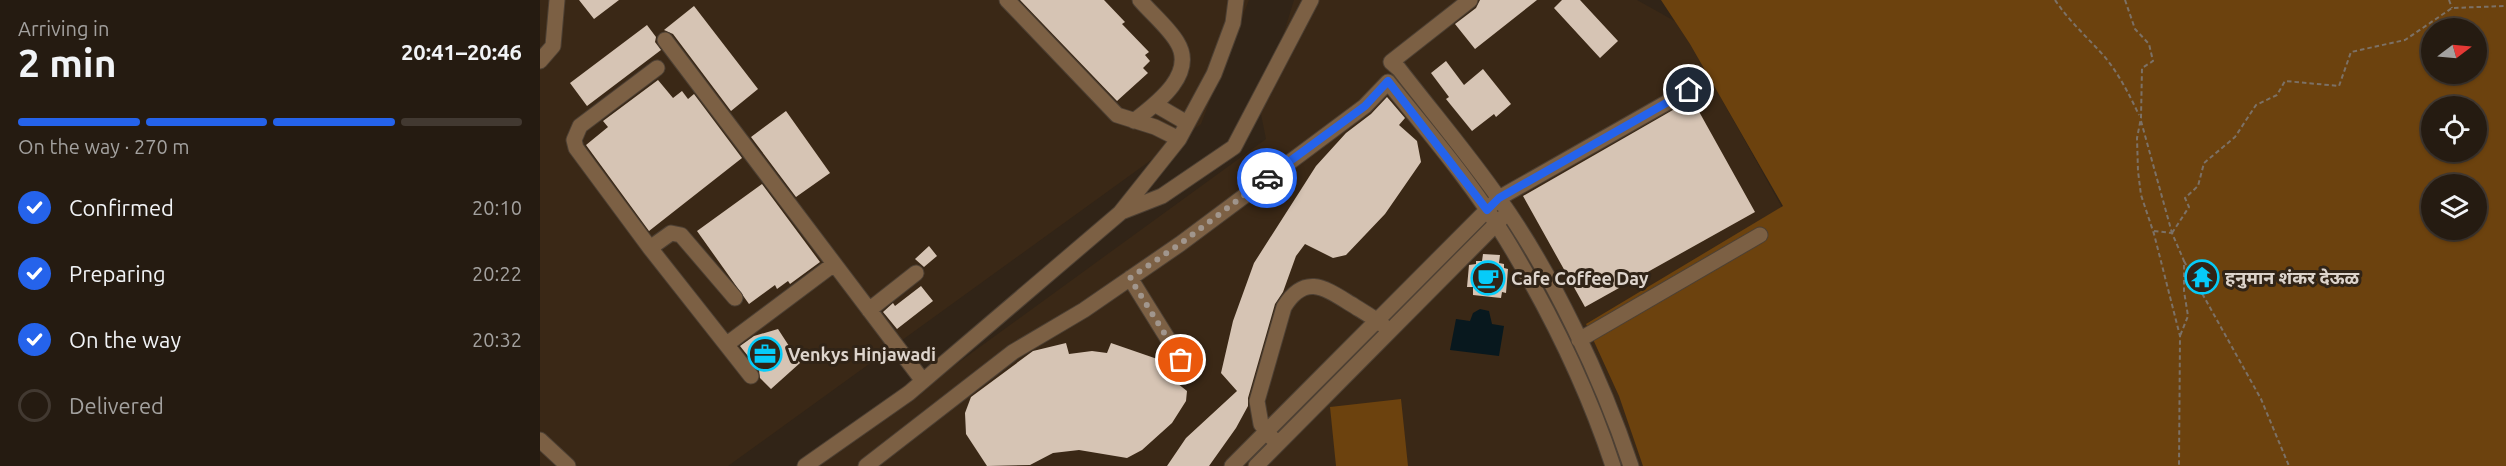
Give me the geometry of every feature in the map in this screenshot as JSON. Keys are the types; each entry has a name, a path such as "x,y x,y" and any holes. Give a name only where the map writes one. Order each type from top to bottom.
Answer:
{"lane":[{"path":"542,54 553,46 557,0"},
{"path":"1007,0 1117,115 1155,126 1179,139"},
{"path":"1134,121 1155,105 1179,77 1183,65 1182,53 1177,42 1140,0"},
{"path":"805,466 843,441 923,381 1120,213 1179,139 1214,74 1233,23 1236,0"},
{"path":"1120,213 1162,196 1234,147 1311,0"},
{"path":"1470,0 1391,62 1399,69 1508,212 1579,340 1622,438 1631,466"},
{"path":"665,40 923,381"},
{"path":"657,68 585,121 576,133 574,140 576,148 751,376"},
{"path":"866,466 1013,352 1084,310 1180,244 1365,106 1388,81 1496,224 1561,340 1606,444 1613,466"},
{"path":"1232,466 1499,198 1689,90"},
{"path":"1155,105 1187,123"},
{"path":"1256,466 1508,212"},
{"path":"651,248 671,233 681,235 735,298"},
{"path":"1579,340 1760,235"},
{"path":"727,344 834,264"},
{"path":"869,310 916,273"},
{"path":"1130,278 1181,360"},
{"path":"1277,444 1259,418 1257,401 1284,307 1294,294 1306,286 1326,289 1377,320 1390,331"},
{"path":"540,440 568,466"}],"path":[{"path":"2055,0 2066,17 2104,57 2126,87 2140,118 2172,233 2184,261 2261,399 2289,466"},
{"path":"2125,0 2135,29 2149,44 2153,61 2142,68 2140,118 2136,138 2138,171 2141,195 2180,336 2179,466"},
{"path":"2449,0 2452,8"},
{"path":"2172,233 2189,207 2185,198 2198,186 2204,163 2235,137 2256,105 2277,95 2284,81 2339,86 2351,52 2405,40 2452,8 2506,6"},
{"path":"2152,230 2158,233 2172,233"},
{"path":"2180,336 2188,316 2184,291 2184,261"}],"shaded area":[{"path":"540,0 1249,0 1201,124 728,466 540,466"},
{"path":"1294,0 1637,0 1680,24 1844,319 1913,466 816,466 1266,139 1260,109"},
{"path":"1661,0 2506,0 2506,466 1643,466 1619,396 1586,324 1783,206 1690,44"},
{"path":"1480,309 1489,311 1492,324 1504,326 1499,356 1450,350 1456,319 1470,321 1473,313"},
{"path":"1401,399 1408,466 1336,466 1330,407"}],"building":[{"path":"579,0 619,0 594,19"},
{"path":"1020,0 1104,0 1125,22 1122,24 1149,52 1145,55 1150,61 1143,68 1148,73 1117,101"},
{"path":"1480,0 1537,0 1475,49 1455,24 1476,8"},
{"path":"1562,0 1580,0 1618,41 1600,58 1554,8"},
{"path":"694,6 758,89 731,111 673,34 664,30"},
{"path":"647,25 656,37 655,42 661,50 587,106 570,83"},
{"path":"1446,61 1464,85 1483,69 1511,104 1496,117 1494,114 1472,131 1446,99 1449,97 1431,73"},
{"path":"658,80 673,98 682,91 688,99 694,94 742,158 649,231 586,145 608,127 603,121"},
{"path":"1387,97 1405,118 1399,125 1417,141 1421,162 1385,214 1346,255 1333,258 1305,244 1296,256 1283,292 1275,304 1248,398 1248,406 1236,428 1209,466 1167,466 1186,438 1237,391 1221,373 1233,321 1254,263 1316,166 1346,133 1371,114"},
{"path":"1692,99 1755,212 1585,307 1523,196"},
{"path":"786,111 830,173 796,197 751,137"},
{"path":"762,184 820,262 790,284 788,281 777,289 775,285 749,304 697,231"},
{"path":"929,246 937,256 924,267 915,259"},
{"name":"Cafe Coffee Day","path":"1483,254 1500,255 1499,263 1504,264 1504,268 1508,269 1506,293 1502,292 1501,298 1473,295 1473,287 1467,287 1469,265 1482,261"},
{"path":"921,286 933,301 897,329 883,312 893,303 895,306"},
{"name":"Venkys Hinjawadi","path":"778,329 800,363 771,389 760,378 759,370 740,346 754,336"},
{"path":"1066,343 1069,354 1092,351 1107,353 1111,343 1166,362 1163,372 1187,391 1186,401 1172,423 1142,450 1127,458 1079,450 1053,453 1030,465 987,466 966,434 965,413 971,397 1033,351"}],"way so far":[{"path":"1181,360 1130,278 1180,244 1267,178"}],"place":[{"name":"हनुमान शंकर देऊळ","path":"2202,277"},
{"name":"Cafe Coffee Day","path":"1488,278"},
{"name":"Venkys Hinjawadi","path":"765,354"}],"route":[{"path":"1267,178 1365,106 1388,81 1487,210 1499,198 1689,90"}]}
